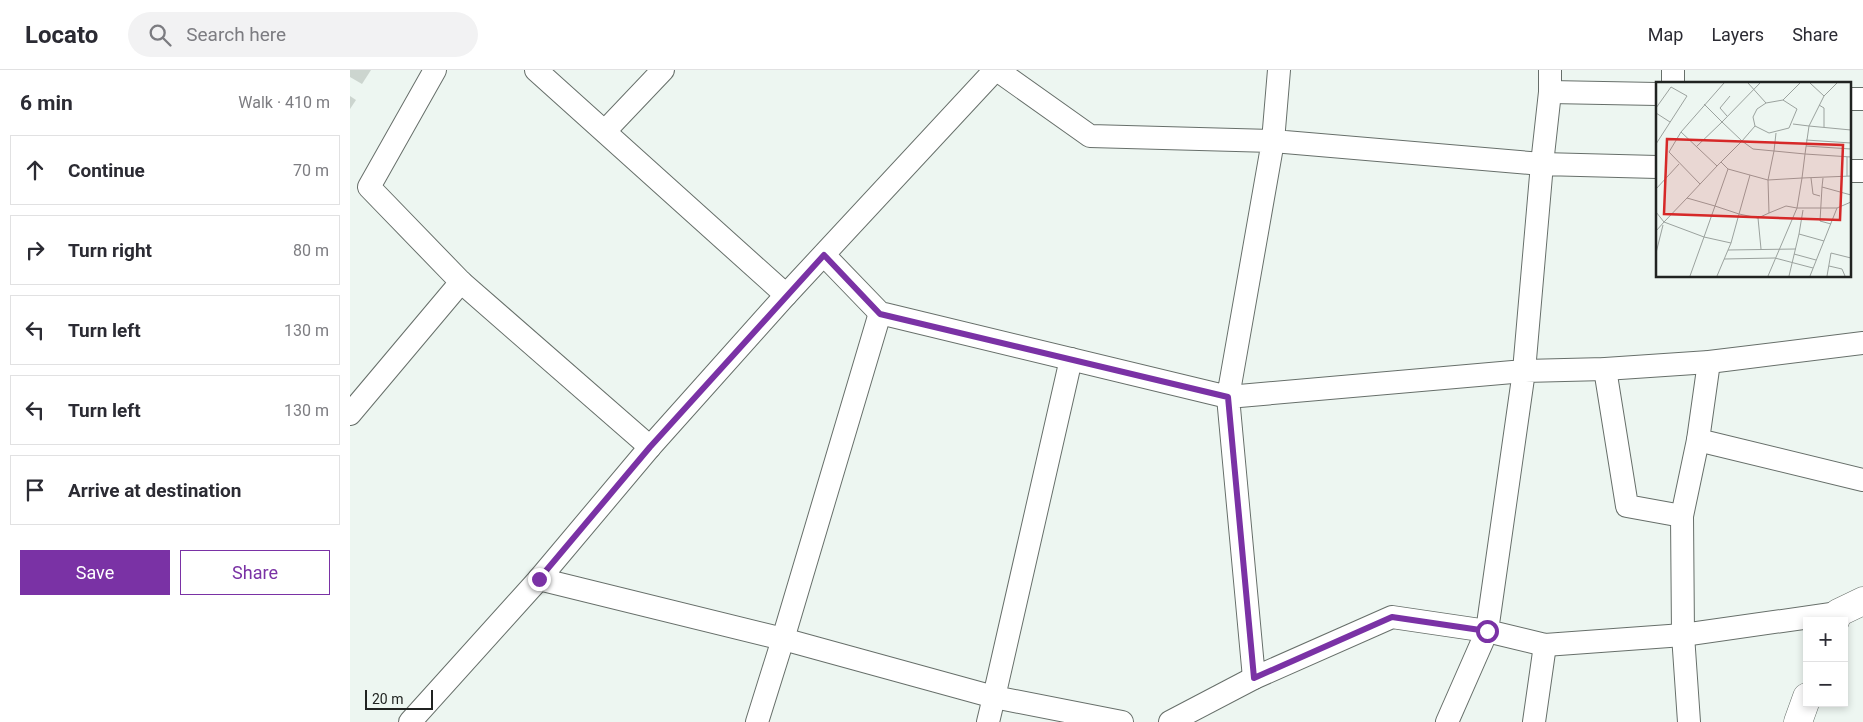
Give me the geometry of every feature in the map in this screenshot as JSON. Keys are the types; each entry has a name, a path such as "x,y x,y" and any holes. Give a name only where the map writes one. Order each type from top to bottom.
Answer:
{"street":[{"path":"435,70 369,187 461,282 650,447"},
{"path":"536,70 786,295"},
{"path":"605,131 663,70"},
{"path":"410,722 539,579 650,447 786,295 996,70 1090,136 1273,141 1542,164 1656,167"},
{"path":"1254,678 1228,397 1273,141 1279,70"},
{"path":"1447,722 1487,631 1524,371 1550,92 1550,70"},
{"path":"1550,92 1656,94"},
{"path":"1850,99 1863,99"},
{"path":"1850,171 1863,172"},
{"path":"824,255 880,314 1228,397 1524,371 1605,369 1709,362 1863,343"},
{"path":"350,414 461,282"},
{"path":"757,722 880,314"},
{"path":"988,722 1071,359"},
{"path":"1689,722 1683,634 1682,516 1698,440 1709,362"},
{"path":"1605,369 1627,506 1682,516"},
{"path":"1698,440 1863,480"},
{"path":"539,579 783,639 994,697 1122,722"},
{"path":"1836,617 1863,601"},
{"path":"1170,722 1254,678 1392,617 1487,631 1545,645 1683,634 1803,621"},
{"path":"1534,722 1545,645"},
{"path":"1798,722 1803,707"}],"building":[{"path":"350,70 371,70 362,84 350,77"},
{"path":"350,96 356,100 350,109"}],"route":[{"path":"539,579 650,447 824,255 880,314 1228,397 1254,678 1392,617 1487,631"}]}
